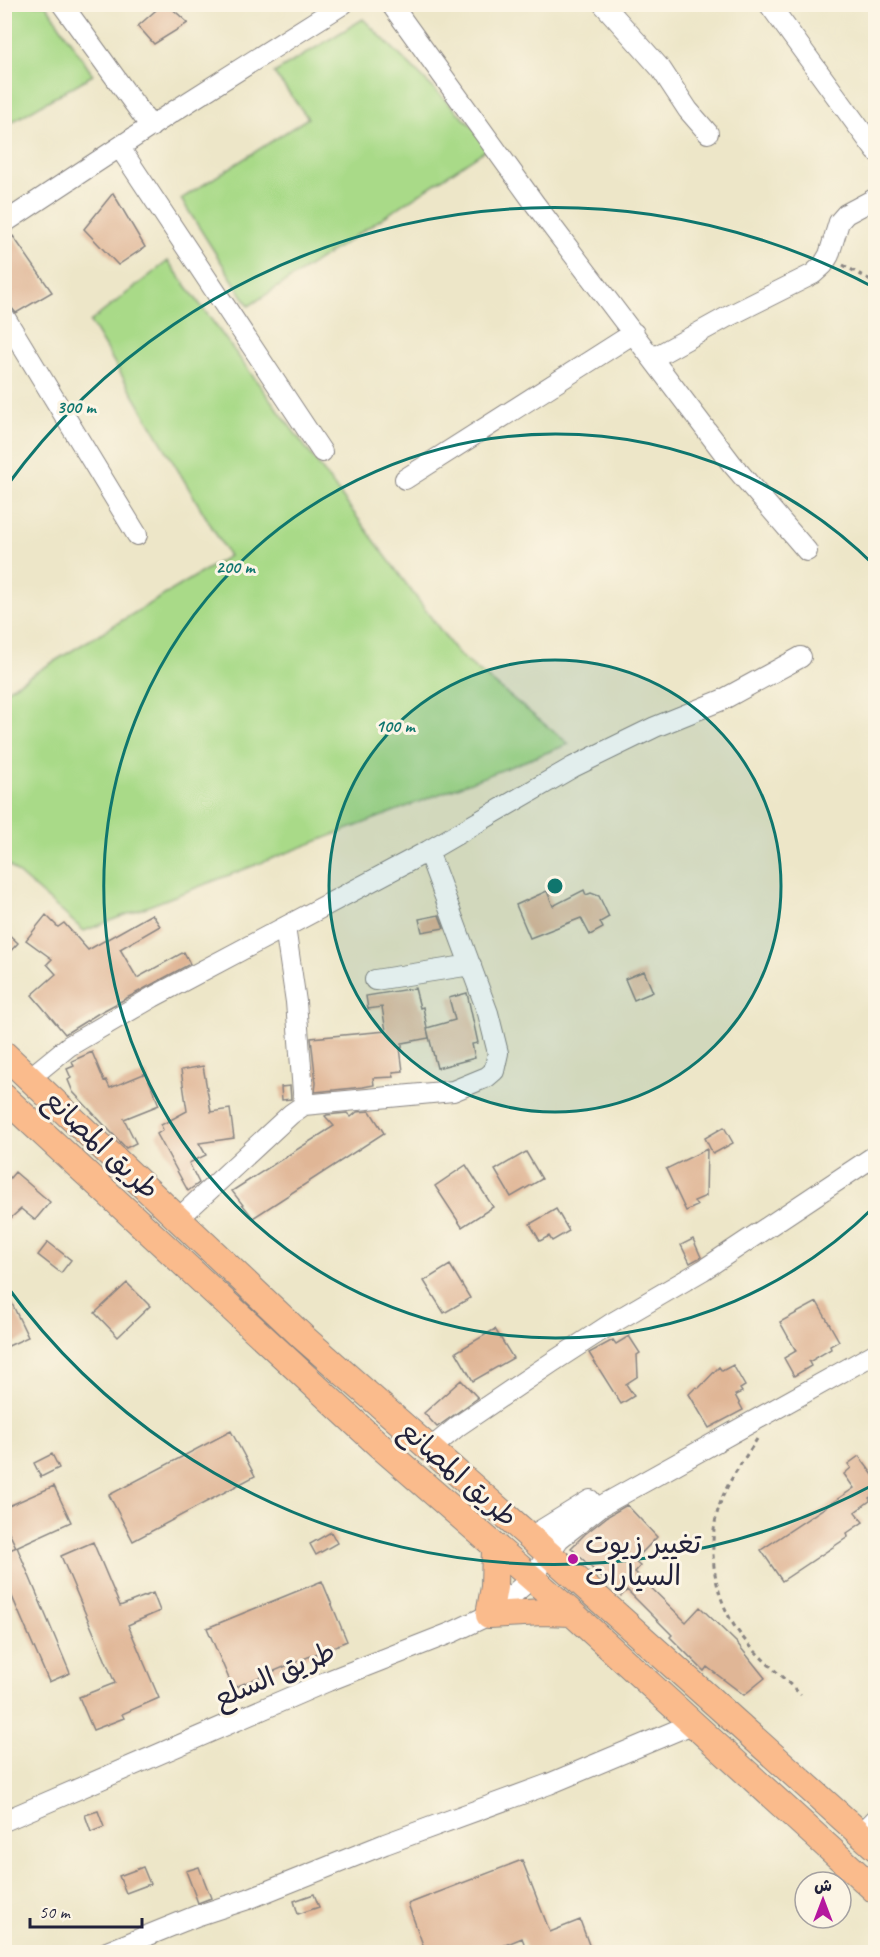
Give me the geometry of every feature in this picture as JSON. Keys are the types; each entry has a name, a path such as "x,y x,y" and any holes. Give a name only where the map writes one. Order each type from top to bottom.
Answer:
{"main road":[{"name":"طريق المصانع","path":"4,1054 31,1077 304,1338 549,1556 871,1834"},
{"name":"طريق المصانع","path":"4,1097 380,1446 572,1613 876,1891"},
{"path":"495,1547 494,1587 489,1615 572,1613"}],"street":[{"path":"62,4 151,127"},
{"path":"4,223 343,4"},
{"path":"391,4 523,188 732,464 807,551"},
{"path":"603,4 661,69 688,110 708,133"},
{"path":"769,4 876,152"},
{"path":"120,148 322,452"},
{"path":"653,358 813,274 823,265 829,255 839,222 846,214 876,198"},
{"path":"4,316 137,535"},
{"path":"405,479 634,333"},
{"path":"31,1077 69,1046 153,997 428,851 573,767 655,727 722,700 801,657"},
{"path":"178,1219 291,1114 304,1105 439,1093 487,1077 494,1071 498,1053 488,1013 428,851"},
{"path":"285,927 296,1002 304,1105"},
{"path":"375,981 471,965"},
{"path":"430,1449 458,1426 551,1363 638,1307 703,1270 876,1155"},
{"path":"530,1537 631,1476 876,1341"},
{"name":"طريق السلع","path":"4,1821 328,1681 453,1632 489,1615 532,1578 567,1532 601,1506 876,1353"},
{"path":"107,1953 196,1916 248,1899 385,1844 549,1784 692,1724"}],"path":[{"path":"829,255 876,283"},
{"path":"762,1432 719,1505 713,1528 714,1569 724,1608 739,1633 801,1695"}],"green space":[{"path":"5,4 46,5 93,75 5,126"},
{"path":"363,19 492,146 249,306 181,199 308,118 274,73"},
{"path":"168,261 458,654 569,744 84,931 5,862 5,691 229,556 90,322"}],"building":[{"path":"163,4 167,4 188,23 154,44 138,26"},
{"path":"113,193 145,247 118,265 84,229"},
{"path":"13,236 52,292 16,313 10,306 4,304 4,243"},
{"path":"584,890 586,895 591,893 599,896 609,917 600,922 603,928 590,935 581,918 530,938 516,905 547,891 553,906"},
{"path":"152,914 160,926 120,949 137,978 184,952 190,964 65,1034 32,995 56,974 47,964 52,959 26,940 46,915 58,927 64,923 88,950"},
{"path":"439,915 444,928 422,932 419,919"},
{"path":"4,930 18,943 4,958"},
{"path":"644,971 653,992 634,1000 625,979"},
{"path":"415,988 420,1008 423,1007 427,1028 455,1020 449,998 467,993 478,1043 472,1044 475,1058 437,1068 427,1029 429,1038 402,1043 402,1048 400,1048 403,1071 393,1072 394,1077 373,1078 374,1085 315,1092 311,1038 386,1031 382,1007 368,1009 366,996"},
{"path":"92,1052 104,1081 106,1080 110,1088 146,1073 159,1105 124,1119 136,1143 126,1148 73,1092 68,1080 71,1078 67,1069 74,1066 72,1061"},
{"path":"203,1066 211,1112 230,1109 234,1138 199,1143 206,1155 189,1163 199,1183 188,1191 157,1134 163,1130 161,1125 187,1111 181,1070"},
{"path":"290,1086 291,1099 282,1100 281,1087"},
{"path":"370,1111 384,1133 253,1218 232,1191 334,1126 325,1116 347,1113 351,1117 357,1112"},
{"path":"724,1127 733,1143 713,1154 705,1138"},
{"path":"707,1149 706,1196 694,1201 697,1206 686,1211 666,1169"},
{"path":"526,1152 542,1179 511,1197 495,1170"},
{"path":"466,1165 493,1207 462,1227 435,1186"},
{"path":"15,1172 50,1202 35,1220 21,1209 4,1224 4,1185"},
{"path":"556,1209 569,1231 552,1241 549,1236 540,1241 530,1224"},
{"path":"693,1239 701,1257 690,1263 681,1245"},
{"path":"48,1242 71,1260 61,1273 38,1255"},
{"path":"450,1265 470,1298 444,1313 424,1281"},
{"path":"127,1283 150,1306 118,1337 95,1313"},
{"path":"4,1287 28,1337 4,1348"},
{"path":"817,1302 839,1341 830,1346 831,1349 809,1362 811,1366 794,1376 784,1358 796,1351 780,1322"},
{"path":"495,1329 513,1358 473,1381 456,1352"},
{"path":"629,1336 640,1353 637,1355 638,1376 626,1384 634,1396 621,1404 589,1353 613,1340 616,1344"},
{"path":"733,1365 745,1386 740,1389 742,1392 735,1395 743,1410 709,1428 689,1394 696,1387 699,1388 719,1367 722,1371"},
{"path":"461,1380 478,1398 437,1427 424,1413"},
{"path":"231,1431 255,1476 133,1541 109,1495"},
{"path":"52,1454 59,1468 41,1477 34,1463"},
{"path":"859,1456 876,1479 876,1493 869,1498 871,1500 855,1512 863,1522 847,1533 848,1537 782,1581 761,1550 854,1488 844,1474 851,1468 848,1464"},
{"path":"54,1486 71,1522 16,1547 4,1522 4,1508"},
{"path":"627,1505 657,1537 634,1561 640,1566 635,1572 686,1622 700,1607 737,1643 765,1678 744,1695 707,1667 704,1671 627,1590 621,1596 571,1548 608,1516"},
{"path":"331,1532 337,1543 316,1555 310,1544"},
{"path":"93,1542 120,1606 153,1593 160,1611 128,1625 159,1698 122,1714 124,1718 93,1730 79,1697 115,1683 61,1556"},
{"path":"17,1547 70,1673 49,1682 4,1578 4,1552"},
{"path":"322,1581 347,1641 233,1688 207,1628"},
{"path":"98,1811 104,1827 91,1832 85,1815"},
{"path":"522,1860 550,1932 580,1920 592,1953 528,1953 522,1938 486,1953 426,1953 408,1904"},
{"path":"143,1867 150,1884 126,1893 119,1876"},
{"path":"199,1867 211,1898 198,1903 186,1871"},
{"path":"314,1894 319,1907 298,1914 294,1901"}],"place":[{"name":"تغيير زيوت السيارات","path":"573,1559"}]}
